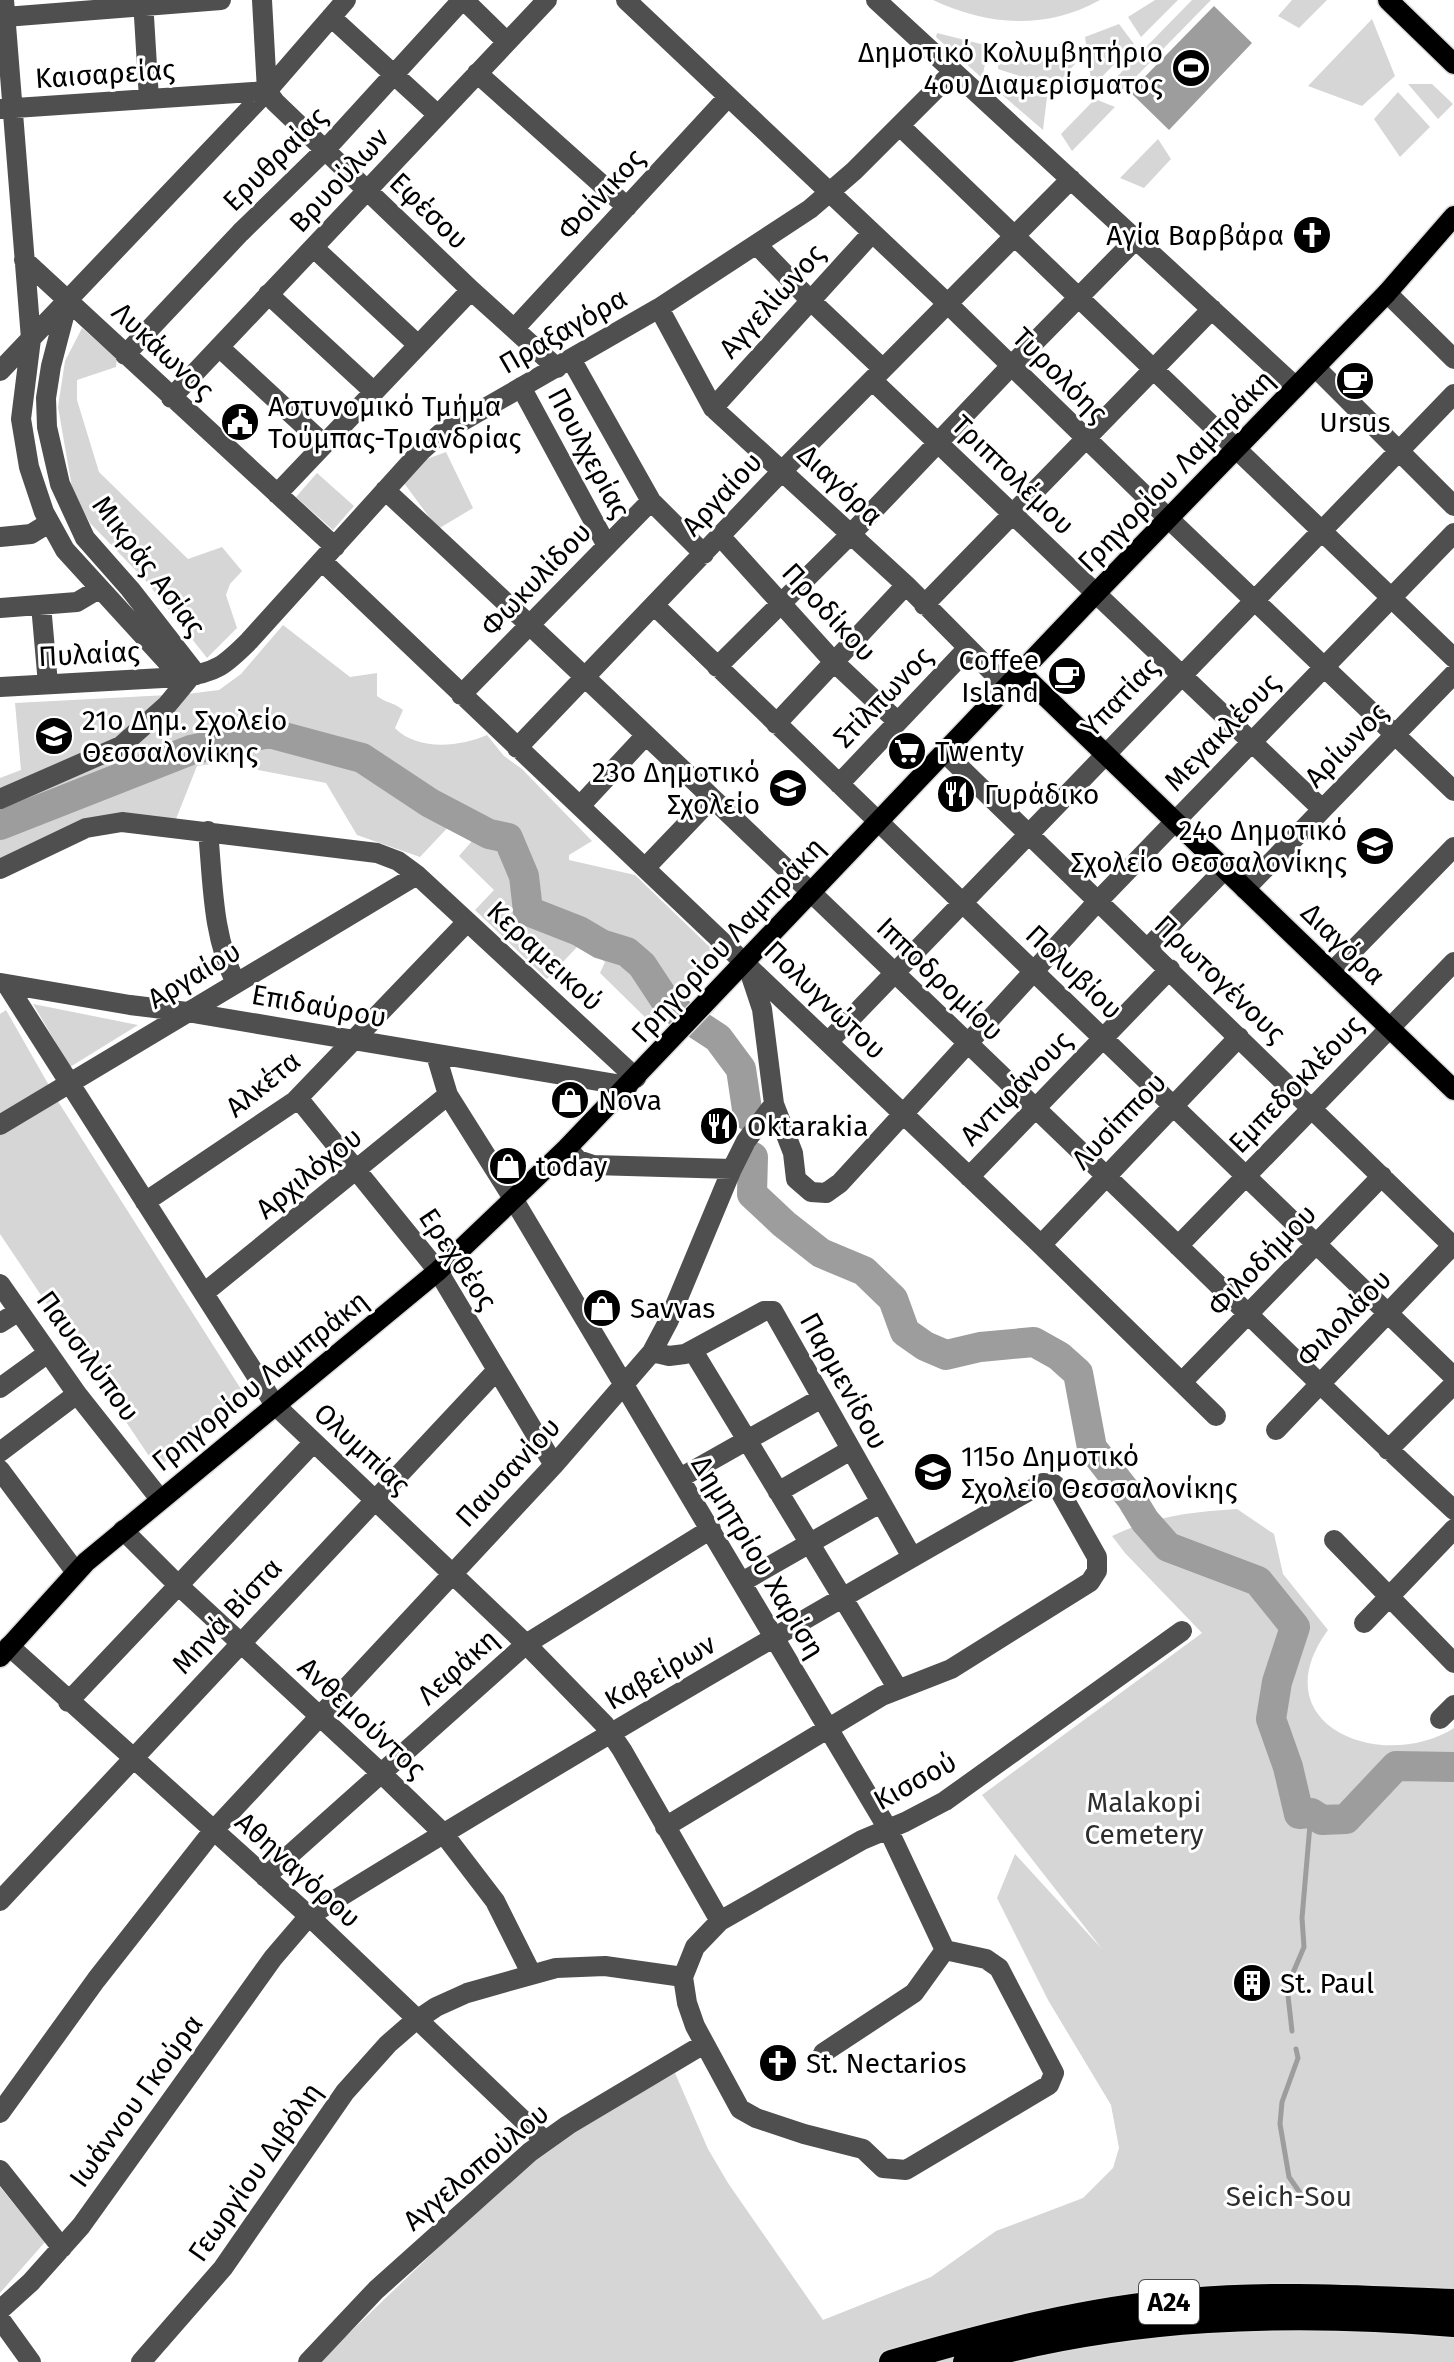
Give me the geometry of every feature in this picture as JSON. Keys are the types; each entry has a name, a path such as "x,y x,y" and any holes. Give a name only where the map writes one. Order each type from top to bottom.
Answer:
{"highway":[{"name":"Α24","path":"891,2362 1059,2318 1186,2300 1273,2296 1454,2301"},
{"name":"Α24","path":"965,2362 1023,2346 1165,2323 1350,2318 1454,2325"}],"main road":[{"path":"1388,0 1454,64"},
{"name":"Γρηγορίου Λαμπράκη","path":"5,1652 75,1571 438,1271 567,1148 1013,679 1387,293 1453,218"},
{"name":"Διαγόρα","path":"1013,679 1105,754 1454,1090"}],"street":[{"path":"5,8 221,0"},
{"path":"262,0 267,91"},
{"path":"0,371 267,91 346,0"},
{"path":"463,0 507,42"},
{"name":"Ερυθραίας","path":"125,355 240,233 325,150 463,0"},
{"name":"Βρυούλων","path":"171,398 547,0"},
{"name":"Τυρολόης","path":"626,0 948,304 1454,791"},
{"path":"876,0 1296,387"},
{"path":"143,3 149,99"},
{"name":"Μικράς Ασίας","path":"5,8 6,109 31,339 23,388 22,433 34,485 49,523 65,550 158,649 189,676"},
{"path":"331,17 438,115"},
{"path":"265,48 299,54"},
{"path":"477,73 627,207"},
{"name":"Πραξαγόρα","path":"189,676 219,668 233,657 440,434 659,308 757,245 829,193 952,73"},
{"name":"Καισαρείας","path":"6,109 267,91"},
{"name":"Εφέσου","path":"267,91 471,290 564,364"},
{"name":"Καισαρείας","path":"214,94 223,98 228,106 227,132"},
{"name":"Φοίνικος","path":"515,328 728,97"},
{"path":"900,126 1454,658"},
{"name":"Αργαίου","path":"517,748 782,471 1071,179"},
{"name":"Αγγελίωνος","path":"713,408 872,233"},
{"path":"717,667 851,534 1136,239"},
{"name":"Τριπτολέμου","path":"757,245 938,443 1322,809"},
{"path":"314,248 418,345"},
{"name":"Λυκάωνος","path":"24,260 277,494 328,554"},
{"path":"277,494 471,290"},
{"path":"1387,293 1454,359"},
{"path":"268,294 373,391"},
{"name":"Μικράς Ασίας","path":"68,301 46,398 47,427 60,484 85,538 139,599 189,676"},
{"name":"Διαγόρα","path":"659,308 713,408 906,585 968,648 1013,679"},
{"path":"924,605 1212,309"},
{"path":"219,347 324,444"},
{"path":"564,364 651,501 704,554"},
{"path":"1315,367 1454,506"},
{"name":"Πουλχερίας","path":"521,387 607,546"},
{"name":"Υπατίας","path":"828,1042 1454,394"},
{"name":"Ιπποδρομίου","path":"385,490 530,624 1247,1315 1454,1510"},
{"name":"Φωκυλίδου","path":"461,695 651,501"},
{"path":"0,537 31,534 49,523"},
{"name":"Μεγακλέους","path":"774,1104 793,1153 796,1179 804,1189 817,1194 837,1187 1099,900 1454,533"},
{"name":"Προδίκου","path":"721,537 834,662 898,722"},
{"name":"Πολυγνώτου","path":"328,554 461,695 646,867 1216,1416"},
{"path":"776,724 906,585"},
{"path":"0,608 77,602 99,589"},
{"path":"41,605 48,684"},
{"name":"Πολυβίου","path":"655,606 1454,1377"},
{"name":"Στίλπωνος","path":"839,784 968,648"},
{"name":"Αρίωνος","path":"1245,889 1454,674"},
{"path":"0,799 121,746 167,705 189,676"},
{"name":"Πυλαίας","path":"0,687 189,676"},
{"path":"580,806 646,735"},
{"name":"Πρωτογένους","path":"944,752 1453,1246"},
{"path":"646,867 712,798"},
{"name":"Κεραμεικού","path":"0,869 79,830 100,823 122,822 382,854 403,863 417,875 632,1082"},
{"path":"208,831 219,940 224,960 236,983"},
{"path":"1332,972 1454,847"},
{"path":"1148,948 1225,869"},
{"name":"Αργαίου","path":"0,1125 417,875"},
{"name":"Αλκέτα","path":"145,1202 298,1098 467,922"},
{"name":"Εμπεδοκλέους","path":"1178,1246 1454,962"},
{"path":"745,963 762,1009 774,1104"},
{"name":"Αντιφάνους","path":"969,1177 1170,969"},
{"name":"Επιδαύρου","path":"5,993 187,1012 436,1055 632,1082"},
{"name":"Ολυμπίας","path":"5,993 69,1082 275,1405 526,1644 611,1733 720,1921"},
{"name":"Λυσίππου","path":"1041,1245 1239,1037"},
{"name":"Δημητρίου Χαρίση","path":"436,1055 448,1095 514,1200 888,1829 945,1950"},
{"name":"Αρχιλόχου","path":"204,1293 448,1095"},
{"name":"Ερεχθέος","path":"298,1098 438,1271 554,1465"},
{"name":"Παυσανίου","path":"0,2113 96,1980 213,1831 554,1465 652,1352 669,1320 732,1169 746,1141 774,1104"},
{"path":"567,1148 578,1160 593,1165 732,1169"},
{"name":"Φιλοδήμου","path":"1182,1382 1382,1176"},
{"name":"Φιλολάου","path":"1276,1430 1453,1246"},
{"name":"Παυσιλύπου","path":"0,1284 77,1394 160,1499"},
{"path":"0,1323 19,1311"},
{"name":"Παρμενίδου","path":"693,1351 764,1311 773,1311 849,1451 912,1557"},
{"path":"652,1352 674,1357 693,1351 898,1689 827,1728 665,1827"},
{"path":"0,1388 48,1353"},
{"name":"Μηνά Βίστα","path":"0,1901 497,1370"},
{"path":"1388,1450 1454,1384"},
{"path":"0,1452 77,1394"},
{"path":"680,1478 820,1399"},
{"path":"68,1702 314,1442"},
{"path":"778,1492 849,1451"},
{"path":"0,1470 75,1571"},
{"name":"Καβείρων","path":"309,1916 443,1833 912,1557 1043,1483 1054,1484 1095,1552 1098,1566 1090,1582 951,1669 898,1689"},
{"path":"742,1582 880,1503"},
{"name":"Λεφάκη","path":"265,1877 526,1644 711,1529"},
{"path":"1364,1623 1454,1529"},
{"name":"Ανθεμούντος","path":"123,1530 443,1833 495,1901 531,1973"},
{"path":"1334,1540 1454,1663"},
{"name":"Κισσού","path":"683,1977 695,1947 720,1921 853,1845 920,1815 967,1787 1182,1631"},
{"name":"Αθηναγόρου","path":"5,1652 68,1702 309,1916 545,2141"},
{"name":"Ιωάννου Γκούρα","path":"0,2310 23,2291 62,2248 273,1958 309,1916"},
{"path":"683,1977 691,2015 704,2044 744,2113 804,2134 863,2149 883,2168 906,2170 1049,2085 1054,2073 999,1968 982,1957 945,1950 914,1993 823,2053"},
{"name":"Γεωργίου Διβόλη","path":"141,2362 223,2268 345,2092 394,2038 419,2019 467,1993 531,1973 605,1966 683,1977"},
{"name":"Αγγελοπούλου","path":"308,2362 376,2290 545,2141 704,2044"},
{"path":"0,2170 62,2248"},
{"path":"0,2319 31,2362"}],"green space":[{"path":"933,0 1100,0 1059,16 1017,21 975,15"},
{"path":"1155,0 1178,0 1141,37 1128,17"},
{"path":"1192,0 1211,0 1119,94 1104,90"},
{"path":"1292,0 1327,0 1299,28 1278,16"},
{"path":"1372,19 1395,76 1362,106 1308,86"},
{"path":"1119,24 1134,44 1092,87 1085,37"},
{"path":"937,33 989,46 982,78 936,37"},
{"path":"1069,43 1075,64 1054,87 998,69 999,47 1025,49"},
{"path":"999,78 1047,97 1043,130 999,92"},
{"path":"1408,84 1432,84 1453,104 1438,119"},
{"path":"1398,92 1430,127 1400,157 1374,119"},
{"path":"1095,99 1115,107 1072,151 1061,134"},
{"path":"1158,139 1171,159 1144,188 1120,178"},
{"path":"82,328 117,359 116,367 77,380 77,400 99,472 188,559 222,547 242,571 230,584 226,595 237,628 207,658 146,581 90,523 73,493 58,407 65,361"},
{"path":"446,452 473,508 438,529 401,479 424,460"},
{"path":"317,473 354,506 333,530 296,497"},
{"path":"283,625 350,677 377,673 377,696 403,710 395,728 404,735 439,745 487,735 504,756 522,769 592,841 569,855 569,860 635,875 720,957 654,1026 600,973 605,962 583,943 575,945 577,947 547,979 475,910 494,890 459,856 472,841 452,823 420,857 357,835 326,783 258,770 254,758 197,766 176,819 117,816 0,863 0,778 21,770 15,703 219,690 241,674"},
{"path":"33,1004 138,1025 70,1067"},
{"path":"6,1010 59,1103 246,1397 157,1468 0,1234 0,1014"},
{"name":"Seich-Sou","path":"1237,1509 1274,1534 1283,1574 1328,1630 1311,1663 1308,1691 1318,1714 1338,1732 1364,1742 1394,1745 1425,1741 1454,1728 1454,2362 319,2362 490,2198 559,2140 675,2073 708,2149 728,2183 823,2320 931,2277 996,2231 1083,2198 1113,2168 1119,2148 1111,2105 1048,2000 997,1898 1015,1854 1102,1949 982,1795 1202,1633 1112,1536 1173,1516"},
{"path":"0,2187 45,2242 0,2293"}],"shaded area":[{"name":"Δημοτικό Κολυμβητήριο 4ου Διαμερίσματος","path":"1214,6 1252,43 1169,130 1130,92"}],"waterway":[{"path":"0,825 191,750 269,733 362,758 430,803 489,834 508,838 524,876 528,911 579,931 601,944 627,952 642,965 669,1006 718,1038 741,1069 748,1116"},
{"path":"753,1157 752,1194 821,1253 864,1271 893,1299 905,1332 925,1346 946,1355 980,1347 1034,1342 1059,1356 1078,1373 1092,1448 1145,1521 1168,1547 1258,1581 1295,1627 1277,1682 1271,1719 1288,1767 1299,1814 1311,1813 1322,1820 1346,1819 1396,1766 1454,1767"},
{"path":"1292,2031 1287,1987 1304,1947 1302,1918 1311,1813"},
{"path":"1296,2049 1298,2058 1282,2102 1280,2124 1289,2177 1303,2197"}],"place":[{"name":"Δημοτικό Κολυμβητήριο 4ου Διαμερίσματος","path":"1191,68"},
{"name":"Αγία Βαρβάρα","path":"1312,235"},
{"name":"Ursus","path":"1355,381"},
{"name":"Αστυνομικό Τμήμα Τούμπας-Τριανδρίας","path":"240,422"},
{"name":"Coffee Island","path":"1067,676"},
{"name":"21ο Δημ. Σχολείο Θεσσαλονίκης","path":"54,736"},
{"name":"Twenty","path":"907,751"},
{"name":"23ο Δημοτικό Σχολείο","path":"788,788"},
{"name":"Γυράδικο","path":"956,794"},
{"name":"24ο Δημοτικό Σχολείο Θεσσαλονίκης","path":"1375,846"},
{"name":"Nova","path":"570,1100"},
{"name":"Oktarakia","path":"719,1126"},
{"name":"today","path":"508,1166"},
{"name":"Savvas","path":"602,1308"},
{"name":"115o Δημοτικό Σχολείο Θεσσαλονίκης","path":"933,1472"},
{"name":"St. Paul","path":"1252,1983"},
{"name":"St. Nectarios","path":"778,2063"}],"park label":[{"name":"Malakopi Cemetery","path":"1144,1818"}]}
